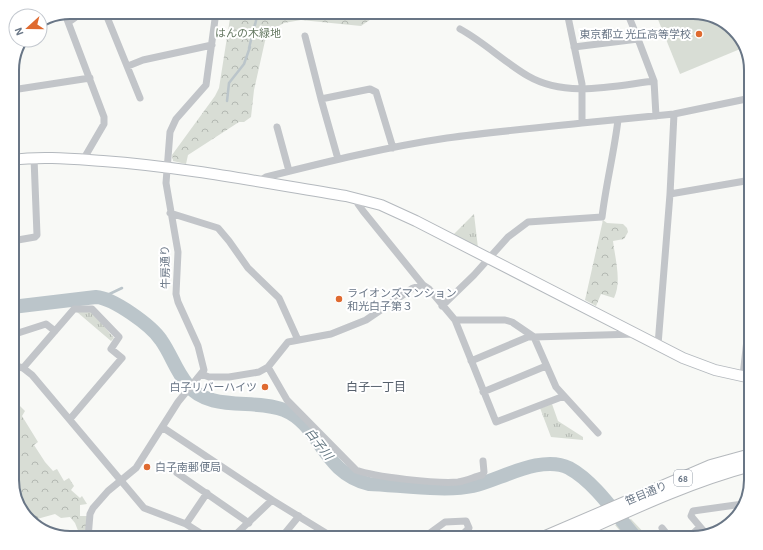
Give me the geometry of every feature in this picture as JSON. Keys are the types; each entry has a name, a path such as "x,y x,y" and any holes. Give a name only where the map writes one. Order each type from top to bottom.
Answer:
{"main road":[{"name":"笹目通り","path":"564,531 594,521 711,466 744,457"},
{"name":"笹目通り","path":"621,509 714,475 744,467"},
{"name":"笹目通り","path":"578,531 594,521"}],"street":[{"path":"73,19 69,22 104,117 104,124 83,160"},
{"path":"108,19 140,98"},
{"name":"牛房通り","path":"202,374 204,370 200,351 178,302 176,294 178,252 166,183 170,132 176,119 206,85 215,19"},
{"path":"568,19 582,84 582,123"},
{"path":"630,19 654,81 656,116"},
{"path":"460,29 528,76 559,87 581,89 654,81"},
{"path":"306,36 321,99 338,159"},
{"path":"574,47 638,39"},
{"path":"128,66 143,60 212,45"},
{"path":"19,89 90,78"},
{"path":"321,99 370,89 376,92 393,148"},
{"path":"258,182 266,177 338,159 447,138 674,114 744,99"},
{"path":"658,345 670,194 674,114"},
{"path":"442,306 513,233 528,222 602,217 606,183 610,169 618,120"},
{"path":"277,127 289,172"},
{"path":"19,240 35,237 37,235 34,158"},
{"path":"19,159 34,158 83,160 168,166 359,199 399,212 683,358 715,370 744,376"},
{"path":"670,194 744,181"},
{"path":"359,199 358,204 363,211 423,286 429,289 455,320 496,422 564,396"},
{"path":"170,213 218,228 248,268 279,298 298,340"},
{"path":"89,531 90,514 93,508 108,491 136,468 184,394 202,374 209,377 243,376 259,372 268,366 288,342 331,334 366,320 413,288 423,286"},
{"path":"23,368 74,309 92,309 119,338 111,349 122,358 70,419"},
{"path":"455,320 505,320 512,322 534,337 556,388 598,433"},
{"path":"19,332 46,324 55,331"},
{"path":"471,361 528,337 636,334"},
{"path":"268,366 287,400 356,470 364,473 391,477 458,482 482,475 484,472 483,461"},
{"path":"483,392 546,366"},
{"path":"19,367 32,375 144,508 186,524 197,531"},
{"path":"162,427 321,531"},
{"path":"177,473 249,523"},
{"path":"186,524 207,493"},
{"path":"240,531 272,500"},
{"path":"702,530 691,516 693,511 737,505"},
{"path":"287,531 299,516"},
{"path":"433,531 445,522 466,521 469,528 466,531"},
{"path":"696,531 700,527"}],"green space":[{"name":"はんの木緑地","path":"230,19 371,19 361,26 301,20 284,23 270,31 265,41 254,90 251,117 244,122 239,122 188,155 186,164 173,161 172,155 215,96 219,88"},
{"name":"東京都立 光丘高等学校","path":"658,19 693,19 709,22 718,26 729,34 739,48 739,49 680,74"},
{"path":"474,214 478,248 454,234"},
{"path":"603,220 607,223 623,224 627,228 628,232 624,239 613,241 618,277 618,285 614,298 601,294 596,306 585,300"},
{"path":"77,312 92,312 114,338 111,341"},
{"path":"552,404 558,421 583,437 583,440 551,437 540,408"},
{"path":"19,405 25,411 22,416 38,442 34,445 45,462 53,471 57,469 64,481 69,478 74,486 71,490 80,498 82,496 87,504 80,505 80,516 87,516 86,531 78,531 75,523 70,517 61,518 55,514 38,519 32,514 26,505 21,493 19,483"},
{"path":"631,519 642,531 620,531 615,525"}],"waterway":[{"path":"255,25 256,19"},
{"path":"249,48 255,24"},
{"path":"227,101 229,83 244,64 250,47"},
{"path":"101,298 122,288"},
{"name":"白子川","path":"19,306 96,297 112,302 141,320 156,334 165,345 183,379 196,393 207,399 220,402 260,405 284,410 296,417 306,426 331,459 341,469 353,478 369,484 462,488 484,483 533,466 546,464 558,465 569,468 579,474 597,490 630,531"}],"place":[{"name":"東京都立 光丘高等学校","path":"699,34"},
{"name":"ライオンズマンション 和光白子第３","path":"339,299"},
{"name":"白子リバーハイツ","path":"265,387"},
{"name":"白子南郵便局","path":"147,467"}],"district":[{"name":"白子一丁目","path":"376,387"}]}
